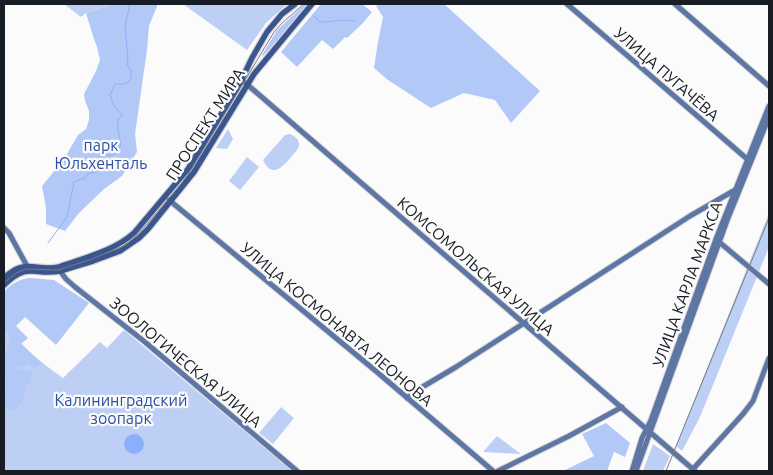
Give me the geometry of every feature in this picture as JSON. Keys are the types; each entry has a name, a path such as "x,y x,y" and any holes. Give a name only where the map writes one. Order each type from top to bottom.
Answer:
{"main road":[{"name":"ПРОСПЕКТ МИРА","path":"29,267 56,270 107,256 128,246 139,238 194,172 244,82 267,32 282,14 295,4"},
{"name":"ПРОСПЕКТ МИРА","path":"56,270 108,249 127,239 188,169 244,82 312,4"},
{"name":"УЛИЦА ПУГАЧЁВА","path":"567,4 750,160"},
{"path":"675,4 769,86"},
{"name":"КОМСОМОЛЬСКАЯ УЛИЦА","path":"244,82 694,470"},
{"name":"УЛИЦА КАРЛА МАРКСА","path":"750,160 769,106"},
{"name":"УЛИЦА КАРЛА МАРКСА","path":"632,471 737,191 769,117"},
{"path":"407,398 686,219 737,191"},
{"name":"УЛИЦА КОСМОНАВТА ЛЕОНОВА","path":"165,196 493,471"},
{"path":"4,228 9,233 29,267"},
{"path":"718,241 769,284"},
{"path":"4,278 15,269 29,267"},
{"path":"4,285 29,267"},
{"name":"ЗООЛОГИЧЕСКАЯ УЛИЦА","path":"56,270 297,471"},
{"path":"694,470 753,401 769,358"},
{"path":"498,471 622,407"},
{"name":"УЛИЦА КАРЛА МАРКСА","path":"636,471 648,430"}],"green space":[{"path":"64,4 113,4 86,13 81,17"},
{"name":"парк Юльхенталь","path":"113,4 158,4 149,26 135,134 137,152 122,176 104,189 79,213 65,231 46,224 46,208 42,186 64,159 78,135 86,129 89,120 89,111 84,94 100,60 86,13"},
{"path":"183,4 287,4 266,23 247,50"},
{"path":"305,4 310,4 263,56 277,30"},
{"path":"321,4 362,4 372,12 362,24 333,49 322,40 297,67 281,52"},
{"path":"379,4 444,4 540,91 511,123 495,100 464,93 431,108 388,80 374,68 383,17 376,6"},
{"path":"228,129 233,139 227,149 216,148"},
{"path":"290,134 298,140 298,149 281,167 274,170 270,169 263,160 285,135"},
{"path":"247,157 259,167 240,190 229,181"},
{"path":"769,213 769,247 700,417 682,451 676,446"},
{"path":"30,278 54,280 89,303 56,345 25,317 16,326 28,338 21,344 41,363 33,368 28,364 23,368 17,365 16,368 32,372 30,384 21,386 26,389 22,402 13,410 4,409 6,382 4,359 6,348 10,344 9,333 4,334 4,292 15,282"},
{"name":"Калининградский зоопарк","path":"10,329 34,356 63,378 100,342 107,348 124,330 292,471 4,471 4,332"},
{"path":"281,407 294,418 273,444 259,433"},
{"path":"606,423 630,443 625,457 614,452 607,471 563,471 594,456 582,434"},
{"path":"497,436 521,454 483,452"},
{"path":"653,444 670,456 663,471 643,471"}],"shaded area":[{"path":"134,434 141,437 144,444 141,451 134,454 127,451 124,444 127,437"}],"waterway":[{"path":"48,243 67,217 74,182 98,170 101,166 100,160 102,155 114,155 120,148 118,120 122,115 114,106 110,95 115,84 126,84 131,78 131,71 127,65 125,26 130,4"},
{"path":"223,4 232,4"},
{"path":"241,4 251,4"},
{"path":"314,16 320,22 355,21"}],"tram line":[{"path":"4,283 16,273 26,269 58,270 92,259 126,245 137,235 191,170 274,32 304,4"},
{"path":"666,471 769,218"}]}
